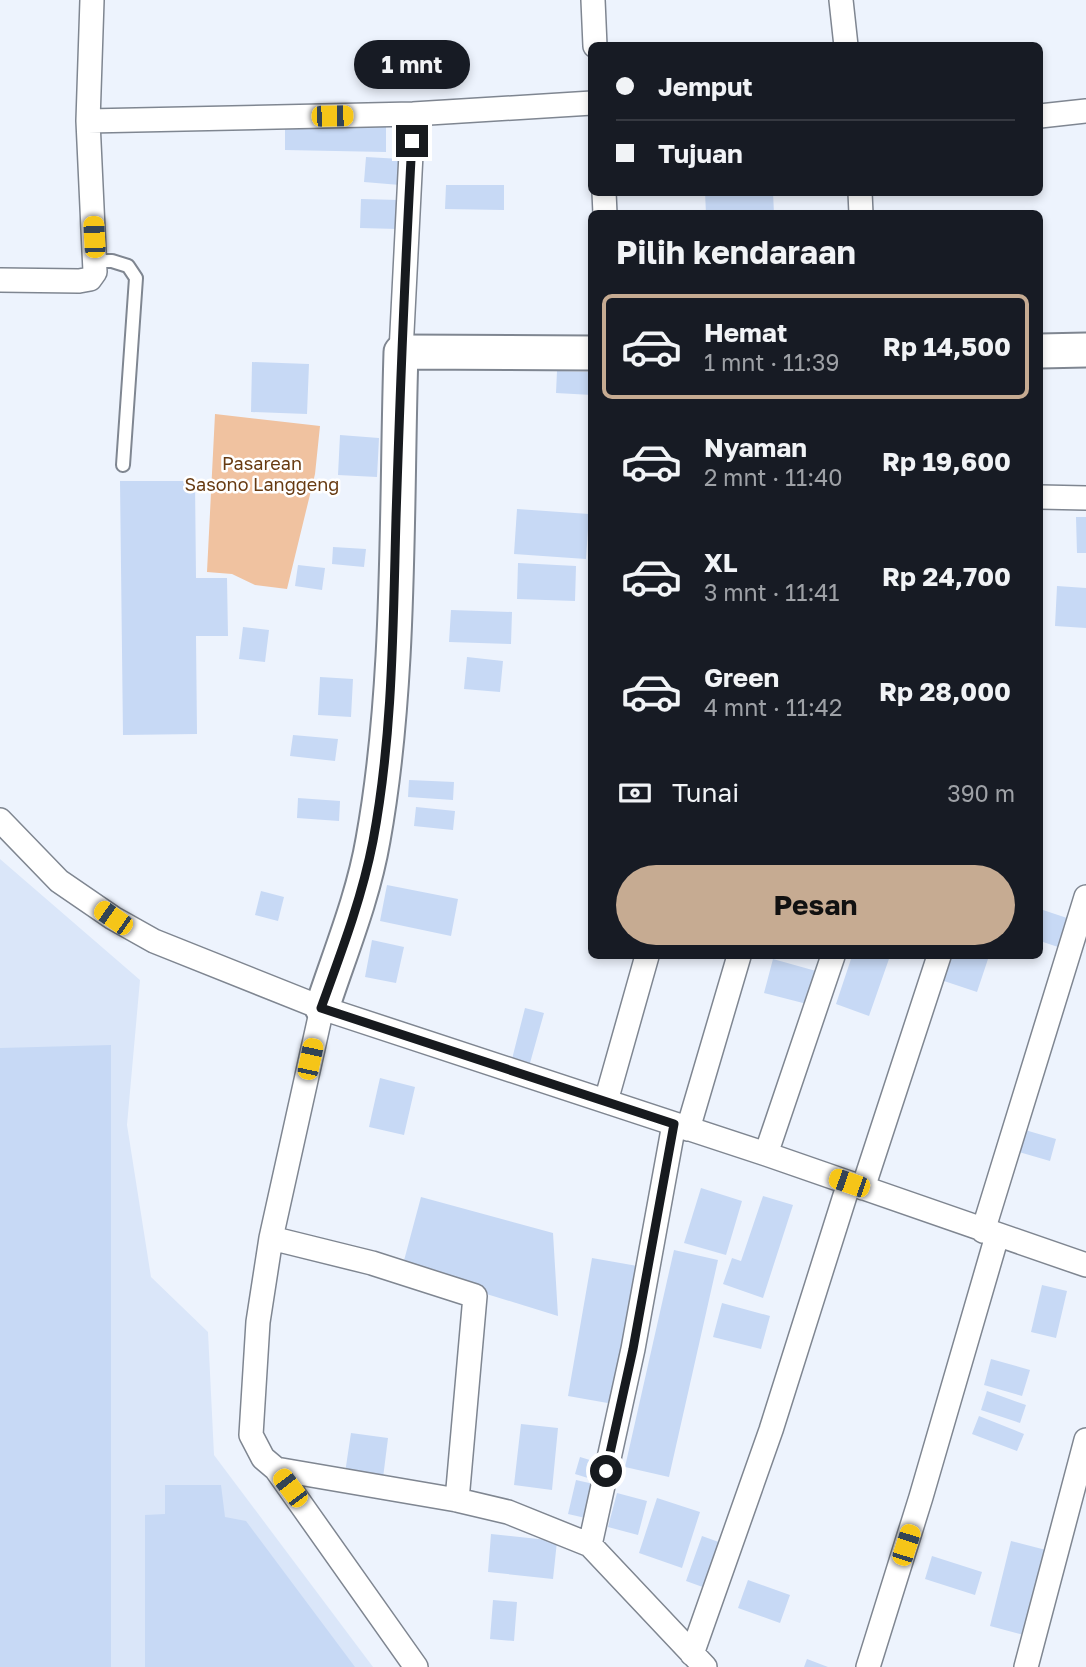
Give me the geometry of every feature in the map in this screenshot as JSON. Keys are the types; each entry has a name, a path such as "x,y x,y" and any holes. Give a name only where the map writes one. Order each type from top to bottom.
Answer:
{"street":[{"path":"0,280 85,281 94,276 88,121 92,0"},
{"path":"593,0 595,42"},
{"path":"841,0 846,42"},
{"path":"88,121 413,114 588,103"},
{"path":"1043,116 1086,111"},
{"path":"413,114 401,352 390,679 382,780 373,842 358,902 321,1008 271,1238 258,1322 251,1435 263,1458 276,1469 416,1667"},
{"path":"1043,351 1086,350"},
{"path":"401,352 588,353"},
{"path":"1043,497 1086,498"},
{"path":"0,820 59,881 154,942 321,1008 766,1154 990,1234 1086,1265"},
{"path":"867,1667 922,1497 990,1234 1086,897"},
{"path":"606,1101 646,959"},
{"path":"590,1545 681,1126 737,959"},
{"path":"766,1154 832,959"},
{"path":"276,1469 457,1500 508,1512 590,1545 699,1661 771,1430 938,959"},
{"path":"271,1238 372,1263 475,1296 457,1500"},
{"path":"1026,1667 1086,1440"}],"lane":[{"path":"95,261 113,261 128,266 136,278 123,465"}],"shaded area":[{"path":"0,859 140,980 127,1125 151,1277 208,1332 214,1455 373,1667 0,1667"}],"green space":[{"name":"Pasarean Sasono Langgeng","path":"215,414 320,426 315,474 287,589 255,585 232,574 207,572"}],"building":[{"path":"285,124 386,126 386,152 285,150"},
{"path":"366,157 401,159 400,185 364,182"},
{"path":"446,185 504,185 504,210 445,209"},
{"path":"705,196 773,196 774,210 706,210"},
{"path":"361,199 399,200 398,229 360,228"},
{"path":"252,362 309,364 307,414 251,412"},
{"path":"557,371 588,372 588,395 556,393"},
{"path":"340,435 379,438 377,477 338,475"},
{"path":"120,481 195,481 196,578 227,578 228,636 196,636 197,734 123,735"},
{"path":"517,509 588,514 586,559 514,554"},
{"path":"1076,517 1086,517 1086,553 1077,553"},
{"path":"333,547 366,549 364,567 332,564"},
{"path":"518,563 576,566 575,601 517,599"},
{"path":"298,565 325,568 322,590 295,586"},
{"path":"1057,586 1086,588 1086,628 1055,626"},
{"path":"451,610 512,612 511,644 449,642"},
{"path":"243,627 269,630 265,662 239,659"},
{"path":"467,657 503,661 500,692 464,689"},
{"path":"320,677 353,679 351,717 318,715"},
{"path":"293,735 338,739 335,761 290,756"},
{"path":"409,780 454,782 453,800 408,797"},
{"path":"298,798 340,801 339,821 297,818"},
{"path":"416,807 455,811 453,830 414,826"},
{"path":"387,885 458,899 451,936 380,921"},
{"path":"261,891 284,897 278,921 255,915"},
{"path":"1043,910 1067,918 1058,947 1043,942"},
{"path":"372,940 404,947 396,983 365,977"},
{"path":"773,959 816,971 807,1004 764,993"},
{"path":"851,959 889,959 869,1016 836,1004"},
{"path":"949,959 988,959 977,992 941,980"},
{"path":"525,1008 544,1013 530,1063 512,1059"},
{"path":"111,1045 111,1667 0,1667 0,1048"},
{"path":"380,1078 415,1087 404,1135 369,1127"},
{"path":"1025,1130 1056,1139 1050,1161 1019,1152"},
{"path":"701,1188 742,1201 726,1255 684,1243"},
{"path":"763,1196 793,1205 763,1298 723,1284 732,1258 741,1261"},
{"path":"421,1197 553,1233 558,1316 402,1268"},
{"path":"674,1250 718,1260 669,1477 625,1467"},
{"path":"592,1258 643,1267 619,1405 568,1396"},
{"path":"1042,1285 1067,1291 1056,1338 1031,1332"},
{"path":"722,1303 770,1316 761,1349 713,1337"},
{"path":"991,1359 1030,1370 1022,1396 984,1385"},
{"path":"987,1391 1026,1405 1020,1423 981,1410"},
{"path":"979,1416 1024,1434 1017,1451 972,1434"},
{"path":"521,1424 558,1428 552,1490 514,1485"},
{"path":"351,1433 388,1438 383,1478 345,1473"},
{"path":"580,1457 606,1465 601,1482 575,1474"},
{"path":"576,1480 598,1485 590,1519 568,1514"},
{"path":"165,1485 221,1485 225,1517 246,1521 355,1667 145,1667 145,1515 165,1514"},
{"path":"617,1493 647,1501 638,1535 608,1527"},
{"path":"657,1498 700,1512 682,1568 639,1553"},
{"path":"491,1534 557,1541 553,1579 488,1572"},
{"path":"702,1536 727,1545 711,1590 686,1581"},
{"path":"1011,1541 1046,1550 1024,1635 990,1626"},
{"path":"932,1556 982,1572 975,1595 925,1579"},
{"path":"748,1580 790,1595 780,1623 738,1608"},
{"path":"493,1600 517,1602 514,1641 490,1639"},
{"path":"807,1659 828,1667 804,1667"}],"route":[{"path":"412,141 401,352 395,575 382,780 373,842 358,902 321,1008 674,1124 633,1349 606,1471"}]}
